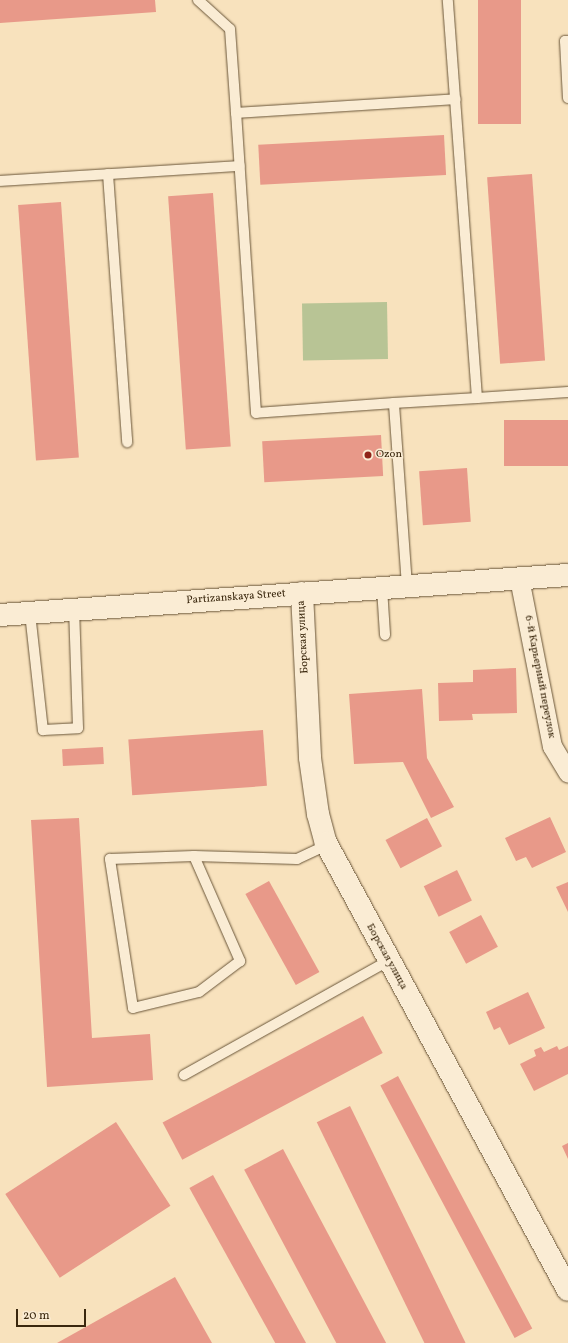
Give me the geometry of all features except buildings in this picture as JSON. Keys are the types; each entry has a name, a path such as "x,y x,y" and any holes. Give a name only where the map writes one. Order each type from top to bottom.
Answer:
{"street":[{"name":"Partizanskaya Street","path":"0,614 568,575"},
{"name":"6-й Карьерный переулок","path":"519,578 552,746 568,773"},
{"name":"Борская улица","path":"302,594 310,758 318,814 327,844 388,962 568,1290"}],"lane":[{"path":"198,0 230,29 256,413 568,392"},
{"path":"448,0 477,398"},
{"path":"568,41 565,41 568,98"},
{"path":"236,112 456,99"},
{"path":"0,181 240,166"},
{"path":"108,174 127,442"},
{"path":"394,403 407,586"},
{"path":"382,588 385,635"},
{"path":"30,612 43,730 78,728 74,610"},
{"path":"194,856 240,961 199,992 133,1008 110,859 194,856 297,859 327,844"},
{"path":"184,1075 388,962"}],"green space":[{"path":"387,302 388,359 303,360 302,303"}],"place":[{"name":"Ozon","path":"368,455"}]}
